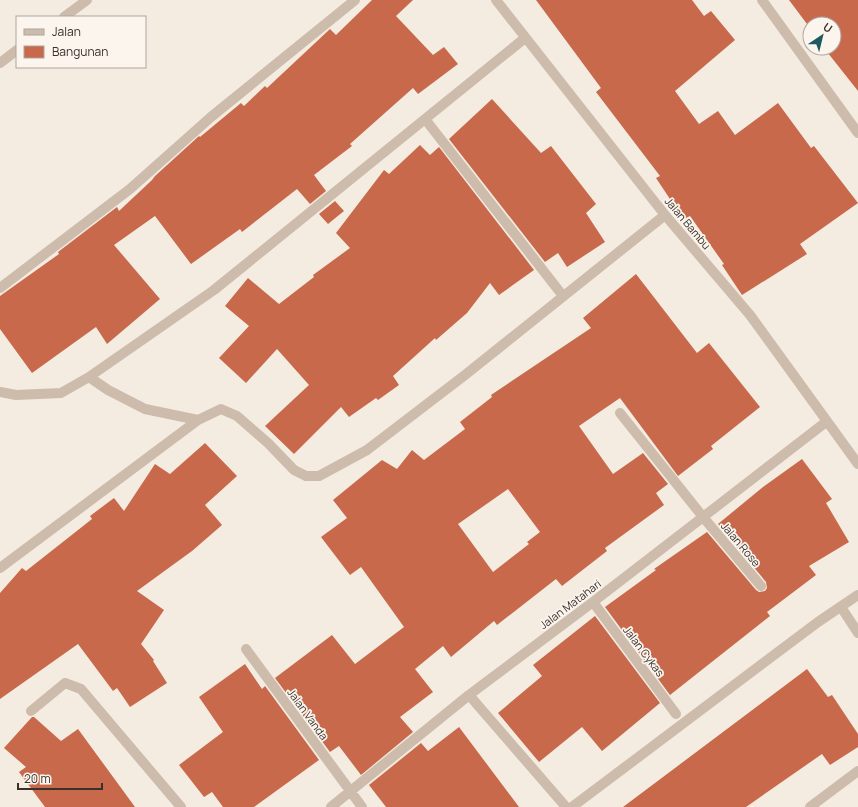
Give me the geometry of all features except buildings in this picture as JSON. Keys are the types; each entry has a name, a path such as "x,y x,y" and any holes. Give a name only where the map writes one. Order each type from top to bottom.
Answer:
{"street":[{"path":"65,16 87,0"},
{"path":"0,288 130,189 211,117 355,0"},
{"name":"Jalan Bambu","path":"496,0 665,215 750,315 826,422 858,464"},
{"path":"762,0 858,133"},
{"path":"0,392 16,395 61,393 89,377 214,290 525,38"},
{"path":"0,62 16,51"},
{"path":"425,119 563,296"},
{"path":"0,568 198,420 221,409 237,416 268,443 294,470 306,476 319,476 367,450 465,375 665,215"},
{"path":"89,377 108,390 145,409 198,420"},
{"name":"Jalan Rose","path":"620,413 703,517 761,586"},
{"name":"Jalan Matahari","path":"331,807 469,695 593,602 826,422"},
{"path":"572,807 818,622 858,595"},
{"name":"Jalan Cykas","path":"593,602 676,714"},
{"path":"841,607 858,633"},
{"name":"Jalan Vanda","path":"246,649 362,807"},
{"path":"31,711 65,683 81,689 181,807"},
{"path":"469,695 566,807"},
{"path":"810,807 858,771"}]}
